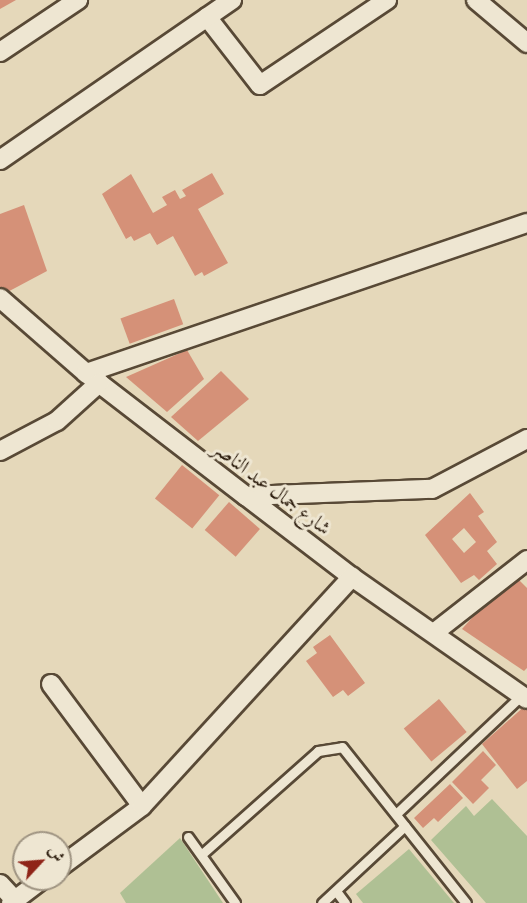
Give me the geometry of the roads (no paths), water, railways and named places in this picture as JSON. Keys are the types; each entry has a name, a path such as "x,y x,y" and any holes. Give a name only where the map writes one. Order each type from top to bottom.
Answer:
{"street":[{"path":"0,52 78,0"},
{"path":"0,160 232,0"},
{"path":"207,18 260,85 387,0"},
{"path":"476,0 527,43"},
{"path":"0,451 57,421 92,378 527,223"},
{"name":"شارع جمال عبد الناصر","path":"2,303 92,378 352,577 523,691"},
{"path":"246,496 432,489 527,439"},
{"path":"435,632 527,560"},
{"path":"72,858 142,806 352,577"},
{"path":"51,684 142,806"},
{"path":"0,884 13,902 27,891"}],"lane":[{"path":"396,814 523,691"},
{"path":"202,854 326,747 342,747 466,903"},
{"path":"322,903 405,826"},
{"path":"188,837 234,903"},
{"path":"336,891 345,903"}]}
